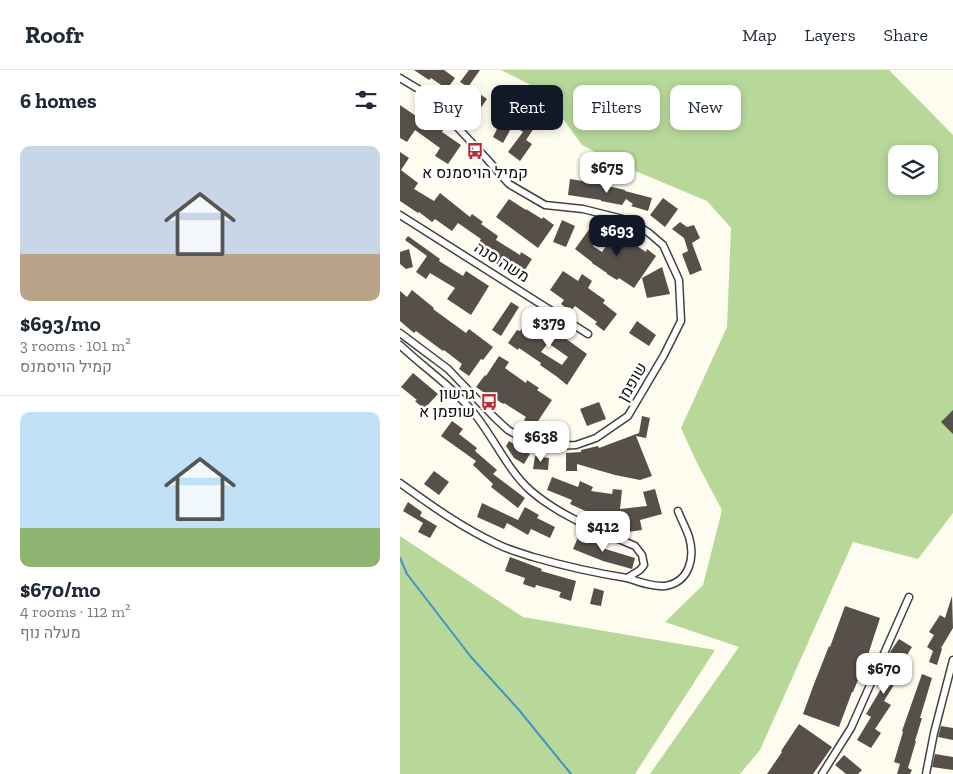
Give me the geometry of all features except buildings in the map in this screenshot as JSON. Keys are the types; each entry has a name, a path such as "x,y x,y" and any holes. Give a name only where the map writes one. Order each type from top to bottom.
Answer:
{"street":[{"name":"שופמן","path":"400,78 420,90 446,115 508,184 545,205 583,209 631,221 663,245 679,280 682,321 628,416 596,438 576,445 554,446 526,440 508,430 448,369 400,333"},
{"name":"משה סנה","path":"400,215 588,334"},
{"path":"400,345 460,396 489,434 514,472 532,492 570,517 635,546 642,555 644,565 640,570 627,578"},
{"path":"400,483 450,519 499,545 552,562 599,574 665,586 677,582 687,573 692,556 689,537 678,511"},
{"path":"822,774 851,728 908,597"},
{"path":"926,774 934,733 953,660"}],"green space":[{"path":"501,70 889,70 953,135 953,513 918,559 853,542 760,750 740,774 650,774 739,647 665,622 703,585 722,510 681,428 727,327 731,228 707,201 614,162 582,145 563,119 563,85 531,85"},
{"path":"400,536 523,617 715,650 635,774 400,774"}],"waterway":[{"path":"400,558 407,574 471,657 519,710 571,774"}],"place":[{"name":"קמיל הויסמנס א","path":"475,151"},
{"name":"גרשון שופמן א","path":"489,402"}]}
